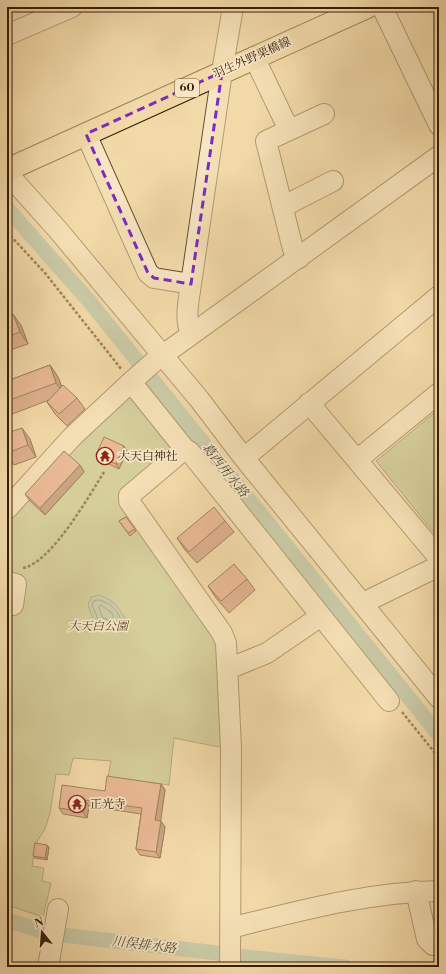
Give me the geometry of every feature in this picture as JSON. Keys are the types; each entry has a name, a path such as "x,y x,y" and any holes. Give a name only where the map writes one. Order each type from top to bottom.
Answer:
{"main road":[{"name":"羽生外野栗橋線","path":"7,170 367,7"}],"street":[{"path":"7,35 32,14 72,7"},
{"path":"191,334 187,316 191,284 233,7"},
{"path":"382,7 439,126"},
{"path":"254,58 289,130"},
{"path":"299,258 293,249 266,141 324,114"},
{"path":"86,134 148,272 154,278 191,284"},
{"path":"7,509 72,437 130,377 299,258 439,156"},
{"path":"7,173 58,230 159,358 199,399 244,458 439,698"},
{"path":"282,205 290,203 333,181"},
{"path":"244,458 439,296"},
{"path":"130,377 184,448 190,452 389,701"},
{"path":"357,460 439,393"},
{"path":"309,403 439,558"},
{"path":"184,448 130,496 129,501 222,633 226,643 231,748 230,967"},
{"path":"363,603 439,566"},
{"path":"7,582 16,584 13,605"},
{"path":"228,669 268,653 321,616"},
{"path":"416,891 427,939 433,945 439,944"},
{"path":"230,928 323,905 388,893 439,891"},
{"path":"48,967 58,909"}],"path":[{"path":"8,232 46,273 130,377"},
{"path":"22,569 40,560 74,520 104,472"},
{"path":"389,701 396,704 439,758"}],"highlighted area":[{"path":"222,72 191,284 154,278 148,273 86,134"}],"green space":[{"name":"大天白公園","path":"126,392 177,446 124,496 222,645 224,748 174,738 169,785 108,777 111,761 73,758 69,775 56,774 50,813 45,829 36,843 32,866 44,868 42,881 51,883 43,917 7,905 7,516"},
{"path":"439,409 439,539 376,461"}],"water":[{"path":"99,595 109,599 119,608 126,621 122,628 108,630 95,624 88,605 91,597"}],"building":[{"path":"13,314 20,332 7,337 7,316"},
{"path":"50,365 56,383 7,401 7,381"},
{"path":"63,385 77,398 59,414 47,402"},
{"path":"22,428 28,445 7,453 7,433"},
{"path":"104,437 124,446 116,464 96,455"},
{"path":"64,451 80,465 40,508 25,494"},
{"path":"214,507 225,521 189,552 177,538"},
{"path":"126,517 135,529 128,533 119,521"},
{"path":"234,564 247,579 221,601 208,586"},
{"path":"107,776 161,784 155,820 161,821 156,852 136,849 142,808 85,800 83,812 59,808 62,785 105,791"},
{"path":"35,843 47,845 45,858 33,856"}],"waterway":[{"name":"葛西用水路","path":"7,208 89,301 439,735"},
{"name":"川俣排水路","path":"7,920 48,933"},
{"name":"川俣排水路","path":"62,935 226,954"},
{"name":"川俣排水路","path":"236,956 345,967"}],"place":[{"name":"大天白神社","path":"105,456"},
{"name":"正光寺","path":"77,804"}]}
